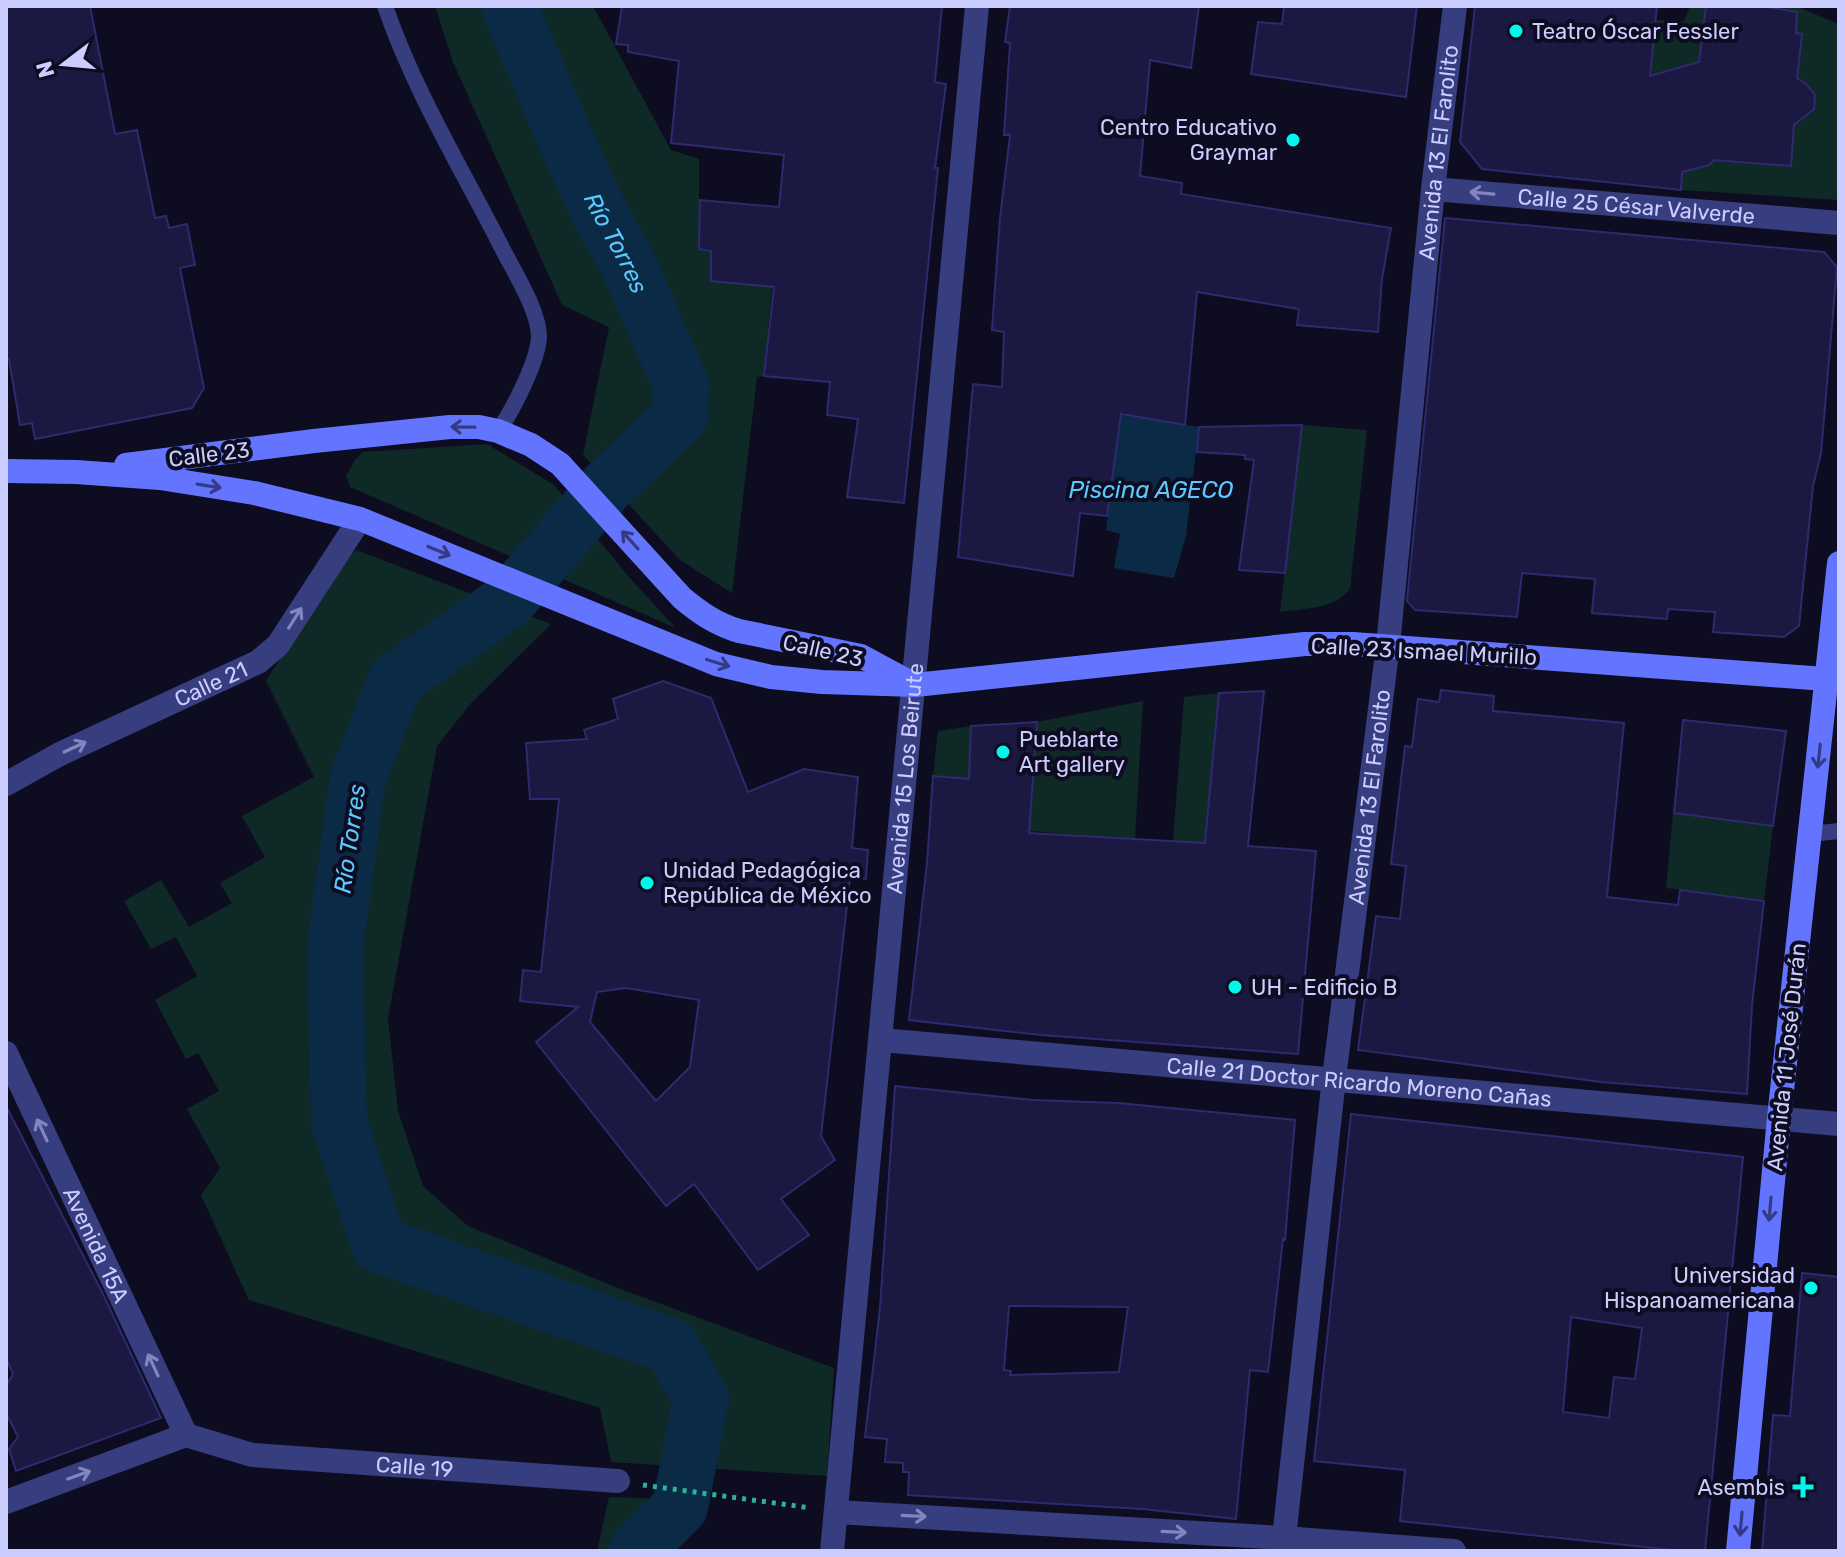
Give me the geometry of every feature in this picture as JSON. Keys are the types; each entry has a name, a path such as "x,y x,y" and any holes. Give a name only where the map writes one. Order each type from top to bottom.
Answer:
{"main road":[{"name":"Calle 23","path":"76,472 450,427 498,431 531,445 560,464 682,598 702,615 722,626 861,656 915,685"},
{"name":"Calle 23","path":"6,471 160,478 254,493 363,520 716,664 771,677 915,685"},
{"name":"Avenida 11 José Durán","path":"1738,1551 1779,1118 1810,834 1833,679 1839,563"},
{"name":"Calle 23 Ismael Murillo","path":"915,685 1305,644 1388,645 1833,679"}],"street":[{"name":"Avenida 15 Los Beirute","path":"832,1551 977,6"},
{"name":"Avenida 13 El Farolito","path":"1284,1538 1334,1078 1388,645 1433,189 1455,6"},
{"name":"Calle 25 César Valverde","path":"1433,189 1839,223"},
{"name":"Calle 21","path":"6,784 60,754 258,662 278,645 363,520"},
{"name":"Calle 21 Doctor Ricardo Moreno Cañas","path":"881,1040 1839,1124"},
{"name":"Avenida 15A","path":"6,1053 186,1435"},
{"path":"6,1502 186,1435"},
{"name":"Calle 19","path":"186,1435 252,1455 618,1481"},
{"path":"836,1512 1454,1551"}],"lane":[{"path":"385,6 416,82 521,287 537,327 536,351 511,413 498,431"},
{"path":"1810,834 1839,831"}],"path":[{"path":"618,1481 836,1512"}],"green space":[{"path":"435,6 593,6 671,150 699,159 699,249 711,251 711,281 772,287 764,376 757,377 732,593 680,560 583,455 609,327 562,305 453,62"},
{"path":"1690,6 1706,6 1699,62 1646,110 1656,20 1684,21"},
{"path":"1761,6 1795,6 1839,24 1839,200 1681,190 1684,153 1714,160 1791,166 1795,120 1815,95 1797,78 1797,12"},
{"path":"1302,425 1367,430 1350,589 1327,604 1280,612"},
{"path":"487,444 554,485 628,576 676,628 350,487 346,476 363,452"},
{"path":"356,550 551,624 471,703 437,746 388,1019 398,1111 423,1186 468,1226 618,1288 834,1368 827,1476 611,1462 600,1408 249,1300 201,1195 220,1168 187,1109 219,1091 198,1053 186,1059 155,1000 197,976 176,937 151,949 124,901 161,880 189,927 232,903 220,883 265,857 242,816 314,777 266,681 344,558"},
{"path":"1219,693 1205,843 1173,841 1184,697"},
{"path":"1143,701 1135,839 1029,831 1037,722"},
{"path":"971,726 969,779 933,776 938,731"},
{"path":"1673,813 1773,826 1764,901 1666,888"},
{"path":"609,1497 688,1500 682,1530 667,1551 597,1551"}],"water":[{"name":"Piscina AGECO","path":"1120,415 1199,427 1186,536 1174,578 1114,568 1120,534 1106,530"}],"building":[{"path":"6,6 90,6 115,134 137,130 155,218 166,216 169,228 187,224 195,265 180,268 204,388 192,408 35,439 32,423 20,425 9,359 6,359"},
{"path":"622,6 942,6 935,82 946,84 935,168 938,168 904,503 847,497 858,419 827,415 830,382 764,376 774,287 711,281 711,251 699,249 700,200 779,207 784,155 671,143 679,61 628,52 628,45 616,44"},
{"path":"1010,6 1199,6 1191,68 1150,60 1140,176 1182,183 1181,194 1391,228 1382,279 1378,332 1297,325 1299,309 1197,292 1185,425 1121,414 1107,516 1080,513 1073,576 958,557 973,384 1002,387 1004,332 992,330 1010,135 1004,135 1010,43 1005,42"},
{"path":"1284,6 1417,6 1406,97 1251,74 1258,22 1282,24"},
{"path":"1475,6 1657,6 1650,76 1699,62 1706,6 1761,6 1797,12 1796,33 1802,34 1797,78 1815,95 1814,109 1794,125 1791,166 1714,160 1709,165 1682,172 1681,190 1482,169 1460,142"},
{"path":"1445,218 1824,252 1837,267 1821,453 1813,486 1799,626 1784,637 1713,632 1715,612 1668,609 1667,619 1592,613 1595,579 1522,573 1517,617 1415,610 1407,601"},
{"path":"1302,425 1285,573 1239,570 1254,460 1245,459 1245,455 1197,452 1199,427"},
{"path":"663,681 711,698 748,792 804,769 858,777 852,848 868,850 866,879 850,878 821,1136 835,1160 781,1199 809,1235 758,1270 694,1184 666,1206 536,1042 578,1007 520,1001 523,970 541,972 559,799 530,799 526,743 587,739 584,730 618,719 613,699","holes":["626,988 699,1000 690,1067 656,1101 590,1022 597,992"]},
{"path":"1441,690 1494,696 1493,711 1624,723 1607,897 1678,905 1680,890 1764,901 1752,1005 1747,1094 1601,1082 1358,1050 1376,916 1400,919 1406,866 1391,864 1405,746 1412,747 1418,699 1439,702"},
{"path":"1264,691 1248,846 1316,851 1298,1054 1041,1035 909,1020 927,863 933,776 969,779 971,726 1037,722 1029,833 1205,843 1219,693"},
{"path":"1683,720 1786,731 1773,826 1674,813"},
{"path":"895,1086 1295,1120 1285,1240 1268,1372 1250,1370 1236,1519 1142,1509 908,1495 909,1472 903,1472 903,1463 885,1462 887,1439 865,1437 880,1308","holes":["1009,1306 1128,1307 1119,1372 1010,1375 1011,1371 1004,1370"]},
{"path":"6,1106 104,1296 161,1418 16,1471 9,1449 18,1437 6,1413 6,1386 13,1374 6,1358"},
{"path":"1351,1114 1743,1157 1705,1551 1400,1521 1405,1470 1314,1461","holes":["1571,1317 1642,1328 1635,1379 1614,1377 1609,1418 1563,1412"]},
{"name":"Asembis","path":"1802,1273 1839,1277 1839,1551 1762,1551 1773,1415 1790,1416"}],"waterway":[{"name":"Río Torres","path":"509,6 566,140 596,206 628,264 682,387 679,418 607,486 509,600 395,681 358,778 335,947 339,1121 379,1245 671,1346 701,1398 680,1507 636,1551"}],"place":[{"name":"Teatro Óscar Fessler","path":"1516,31"},
{"name":"Centro Educativo Graymar","path":"1293,140"},
{"name":"Pueblarte Art gallery","path":"1003,752"},
{"name":"Unidad Pedagógica República de México","path":"647,883"},
{"name":"UH - Edificio B","path":"1235,987"},
{"name":"Universidad Hispanoamericana","path":"1811,1288"},
{"name":"Asembis","path":"1803,1487"}]}
